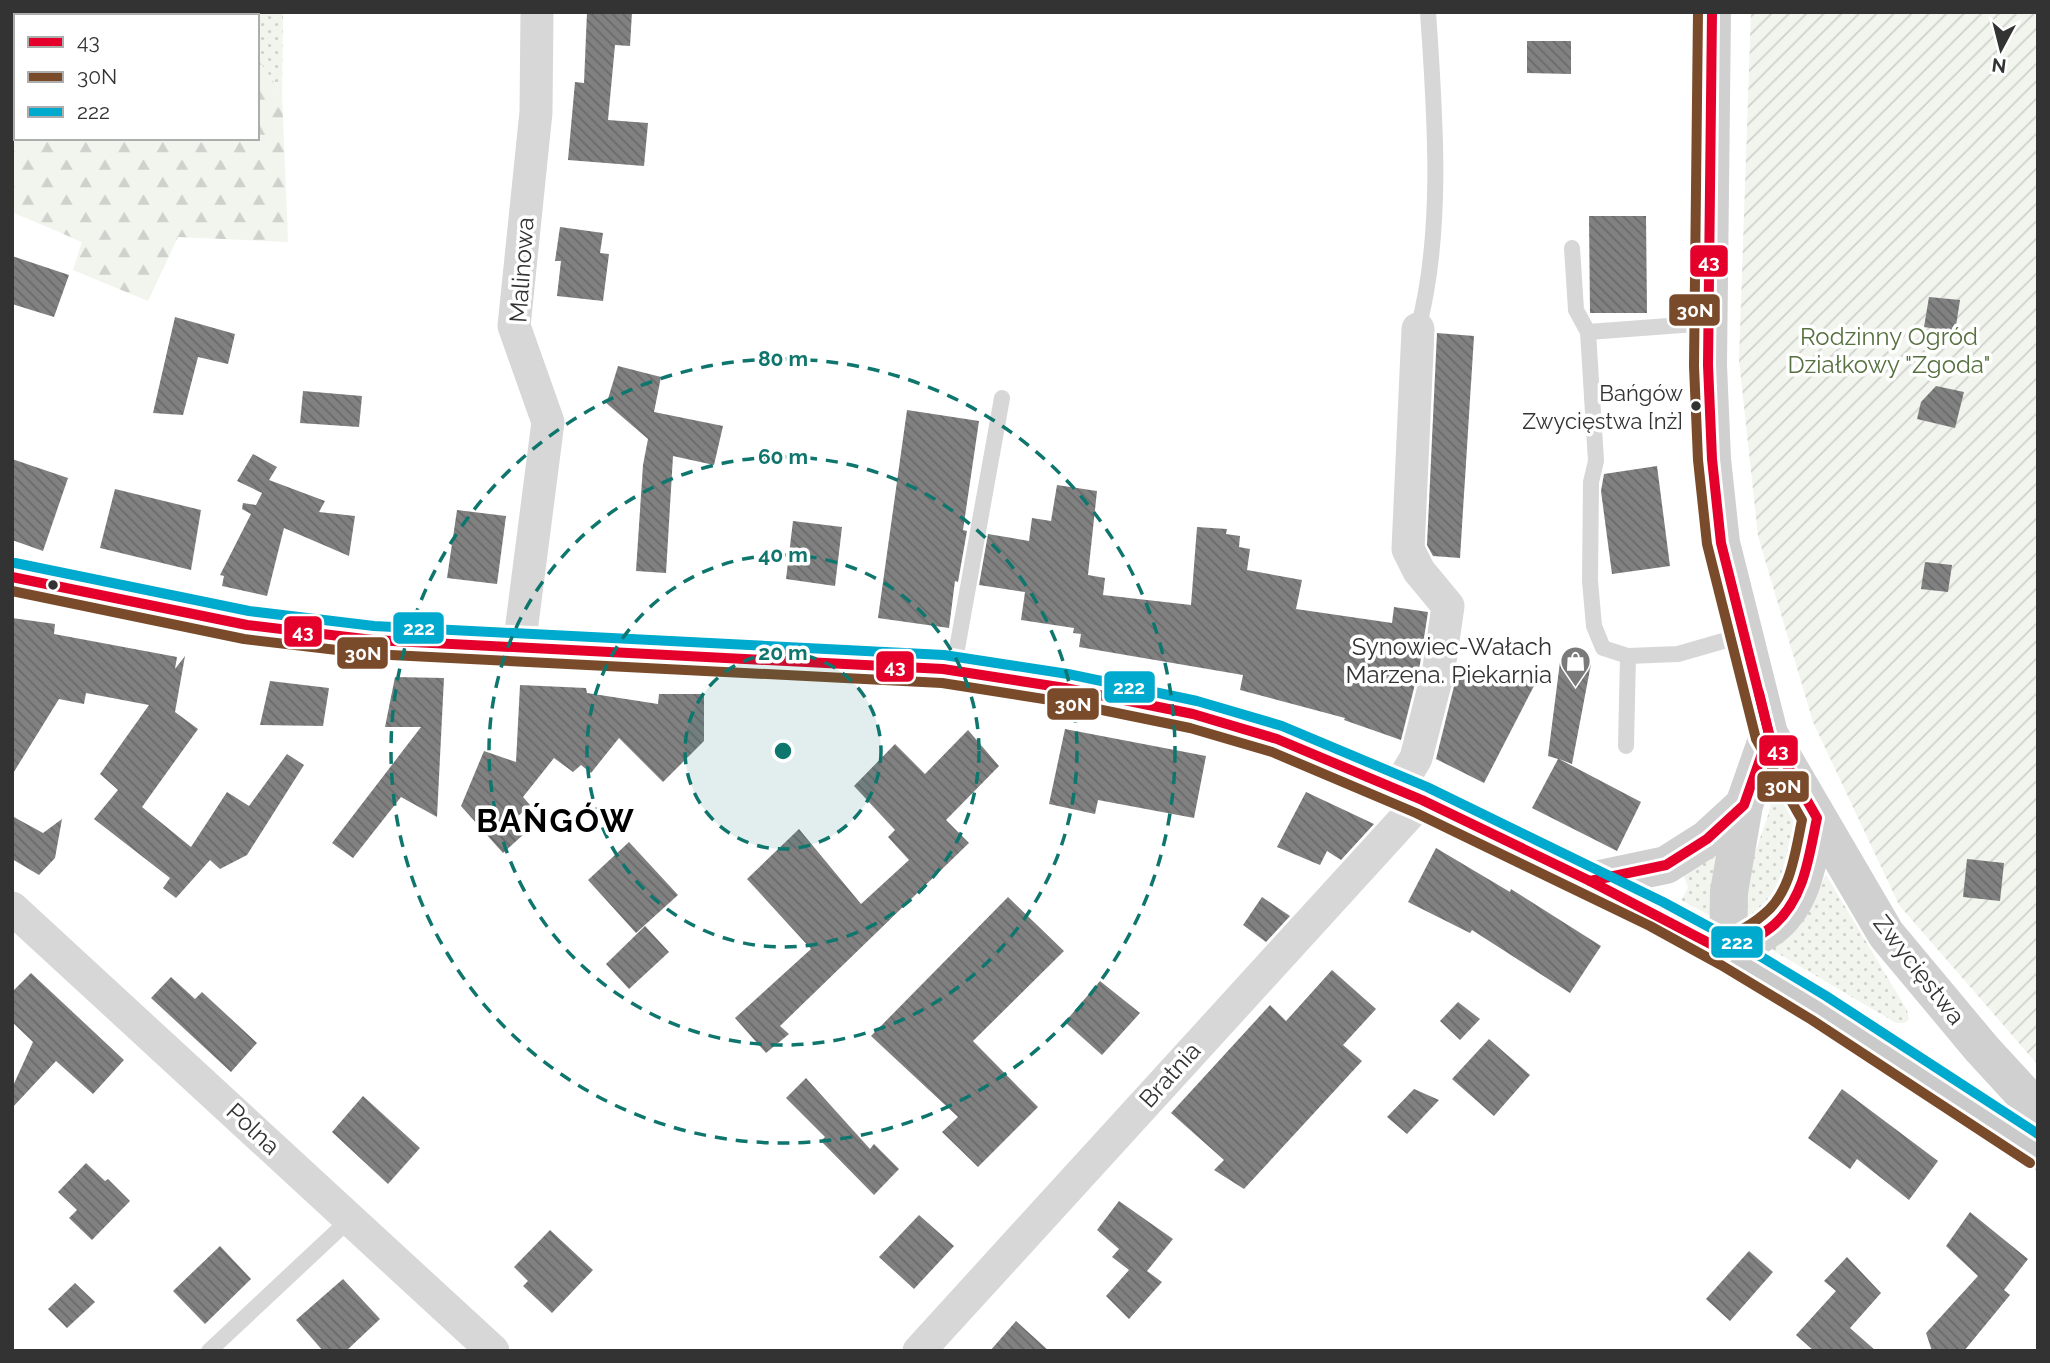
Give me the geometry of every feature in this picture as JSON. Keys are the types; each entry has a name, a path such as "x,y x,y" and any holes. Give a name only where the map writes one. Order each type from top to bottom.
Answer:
{"main road":[{"name":"Zwycięstwa","path":"1712,12 1709,323 1712,459 1720,531 1769,734 1886,934 1982,1049 2038,1110"},
{"path":"12,577 247,625 373,640 953,671 1065,688 1194,714 1277,739 1410,795 1590,881 1728,953 1905,1063 2038,1151"},
{"path":"1728,953 1729,892 1744,805 1769,734"},
{"path":"1590,881 1666,865 1707,839 1744,805"},
{"path":"1728,953 1775,924 1794,902 1804,877 1817,818"}],"street":[{"name":"Malinowa","path":"519,647 548,422 514,326 537,112 537,12"},
{"name":"Bratnia","path":"919,1351 1410,795 1416,758 1439,668 1448,606 1419,571 1408,549 1418,329"},
{"name":"Polna","path":"12,908 493,1351"}],"lane":[{"path":"1418,329 1426,298 1433,247 1434,148 1428,12"},
{"path":"1572,248 1576,310 1588,332 1596,461 1591,495 1591,581 1594,626 1603,648 1628,656 1678,654 1744,635"},
{"path":"1588,332 1709,323"},
{"path":"953,671 1002,398"},
{"path":"1626,746 1628,656"},
{"path":"209,1351 350,1219"}],"green space":[{"path":"12,12 226,14 14,14 14,140 259,140 259,61 282,93 288,242 178,237 148,301 73,270 82,242 12,212"},
{"path":"225,12 283,12 282,93 259,61 259,14"},
{"name":"Rodzinny Ogród Działkowy \"Zgoda\"","path":"1751,12 2038,12 2038,1065 1899,905 1813,722 1758,536 1739,360"},
{"path":"1780,786 1789,799 1799,826 1782,894 1757,915 1745,920 1745,883 1769,812 1773,791"},
{"path":"1723,845 1714,914 1709,915 1681,900 1688,888 1683,873"},
{"path":"1826,875 1907,1010 1909,1019 1905,1023 1896,1023 1764,945 1807,909"}],"building":[{"path":"587,12 632,12 630,46 615,45 608,120 648,123 644,166 568,160 575,82 584,83"},
{"path":"1527,41 1571,41 1571,74 1527,73"},
{"path":"1589,216 1646,216 1647,313 1590,313"},
{"path":"560,227 603,233 600,253 609,254 603,301 557,296 561,261 555,261"},
{"path":"12,256 69,275 54,317 12,304"},
{"path":"1929,297 1960,300 1955,332 1924,327"},
{"path":"175,317 235,334 228,364 198,357 183,415 153,413"},
{"path":"1437,333 1474,336 1460,558 1433,556 1427,545"},
{"path":"618,366 661,377 654,412 723,426 714,465 673,456 666,573 636,571 643,465 648,439 605,402"},
{"path":"1936,386 1964,392 1955,428 1917,419 1921,402"},
{"path":"303,391 362,396 359,427 300,423"},
{"path":"907,410 979,421 963,530 967,531 958,582 955,581 949,628 878,618"},
{"path":"253,454 277,467 269,480 325,501 319,512 355,516 349,556 284,528 267,596 222,586 224,576 220,575 251,514 242,509 243,503 256,505 262,493 237,481"},
{"path":"12,459 68,478 43,551 12,540"},
{"path":"1657,466 1670,566 1612,574 1601,491 1604,474"},
{"path":"1057,485 1097,491 1088,575 1105,578 1103,595 1191,605 1197,527 1227,529 1226,534 1240,536 1239,547 1250,549 1247,570 1302,580 1296,609 1392,623 1394,607 1428,612 1420,664 1401,740 1344,720 1345,718 1240,690 1243,675 1079,647 1081,634 1073,633 1074,628 1021,620 1025,592 979,585 988,534 1029,541 1032,518 1051,521"},
{"path":"115,489 201,510 191,570 100,548"},
{"path":"457,510 506,516 497,584 447,578"},
{"path":"793,521 842,527 835,586 786,579"},
{"path":"1925,562 1952,565 1948,592 1921,589"},
{"path":"12,618 55,624 54,634 177,657 175,669 185,656 175,712 198,729 142,807 191,847 227,792 249,806 287,754 304,765 247,855 220,869 210,860 176,898 163,888 170,878 94,819 118,790 100,774 149,705 86,693 84,704 59,699 12,775"},
{"path":"1563,659 1591,664 1572,764 1559,759 1641,802 1617,851 1532,808 1558,759 1548,756 1560,662 1563,663"},
{"path":"1459,666 1536,682 1484,783 1436,759"},
{"path":"395,677 444,678 437,817 401,797 353,858 332,843 421,727 385,727"},
{"path":"270,681 329,688 323,726 260,725"},
{"path":"520,685 586,688 587,693 658,704 659,694 704,694 704,741 663,782 619,738 591,773 581,765 573,772 554,758 523,797 530,805 514,820 525,833 503,853 461,806 484,751 516,762"},
{"path":"1065,729 1206,756 1194,818 1098,800 1095,814 1049,804"},
{"path":"968,730 999,766 946,820 969,843 780,1026 789,1034 766,1053 735,1018 811,949 747,879 799,829 861,904 909,860 888,837 895,830 854,786 895,744 925,774"},
{"path":"1306,792 1374,824 1341,860 1327,851 1320,865 1277,847"},
{"path":"12,816 43,833 62,819 55,858 39,875 12,859"},
{"path":"629,842 678,895 636,933 588,880"},
{"path":"1436,848 1510,892 1511,889 1601,946 1570,993 1472,930 1470,933 1408,902"},
{"path":"1967,859 2004,863 2000,901 1963,897"},
{"path":"1008,897 1064,951 973,1041 1038,1107 978,1167 942,1132 958,1117 871,1036"},
{"path":"1262,897 1290,916 1266,942 1243,925"},
{"path":"645,926 669,952 629,989 606,964"},
{"path":"1332,970 1376,1009 1343,1045 1362,1061 1244,1189 1214,1170 1224,1160 1171,1113 1270,1005 1286,1021"},
{"path":"31,973 124,1060 93,1094 56,1061 12,1108 12,1088 33,1042 12,1022 12,992"},
{"path":"171,977 195,999 202,992 257,1043 231,1072 151,998"},
{"path":"1100,981 1140,1013 1102,1055 1065,1022"},
{"path":"1458,1002 1480,1019 1460,1040 1440,1021"},
{"path":"1489,1039 1530,1075 1494,1116 1452,1079"},
{"path":"806,1078 870,1149 874,1144 899,1169 874,1195 821,1141 825,1137 786,1098"},
{"path":"1414,1089 1439,1100 1407,1134 1387,1117"},
{"path":"1842,1089 1938,1161 1909,1200 1857,1159 1850,1169 1808,1138"},
{"path":"363,1096 420,1148 388,1184 332,1132"},
{"path":"86,1163 105,1181 108,1179 130,1201 92,1240 69,1218 77,1210 58,1192"},
{"path":"1119,1201 1173,1239 1147,1271 1162,1282 1129,1319 1106,1296 1129,1270 1112,1257 1119,1249 1097,1230"},
{"path":"1970,1212 2028,1259 2004,1290 2010,1295 1964,1351 1932,1351 1926,1333 1978,1276 1946,1246"},
{"path":"919,1215 954,1246 914,1289 879,1257"},
{"path":"550,1230 593,1270 552,1313 523,1286 528,1281 514,1267"},
{"path":"220,1246 251,1279 205,1324 173,1291"},
{"path":"1749,1251 1773,1272 1730,1321 1706,1299"},
{"path":"1847,1257 1881,1293 1850,1328 1876,1351 1814,1351 1796,1335 1836,1291 1824,1281"},
{"path":"343,1279 380,1319 346,1351 323,1351 296,1320"},
{"path":"75,1283 95,1302 67,1328 48,1309"},
{"path":"1016,1321 1049,1351 990,1351"}],"transit line":[{"name":"30N","path":"1698,12 1694,366 1698,460 1707,544 1756,739 1802,820 1794,859 1780,896 1758,919 1721,941"},
{"name":"43","path":"1712,12 1708,365 1712,459 1721,543 1769,734 1817,818 1804,875 1793,901 1775,924 1728,953"},
{"name":"222","path":"15,563 249,611 374,626 944,655 1068,674 1197,701 1282,726 1427,787 1663,902 1735,941 1826,996 2038,1134"},
{"name":"43","path":"12,577 247,625 373,640 943,669 1065,688 1193,714 1277,739 1422,800 1590,881 1728,953"},
{"name":"30N","path":"12,591 244,639 371,654 942,683 1063,702 1190,728 1272,752 1416,813 1650,926 1812,1020 2030,1163"},
{"name":"43","path":"1590,881 1666,865 1707,839 1744,805 1769,734 1759,693"}],"place":[{"name":"Bańgów Zwycięstwa [nż]","path":"1696,406"},
{"name":"Synowiec-Wałach Marzena. Piekarnia","path":"1575,688"}],"district":[{"name":"BAŃGÓW","path":"556,821"}]}
